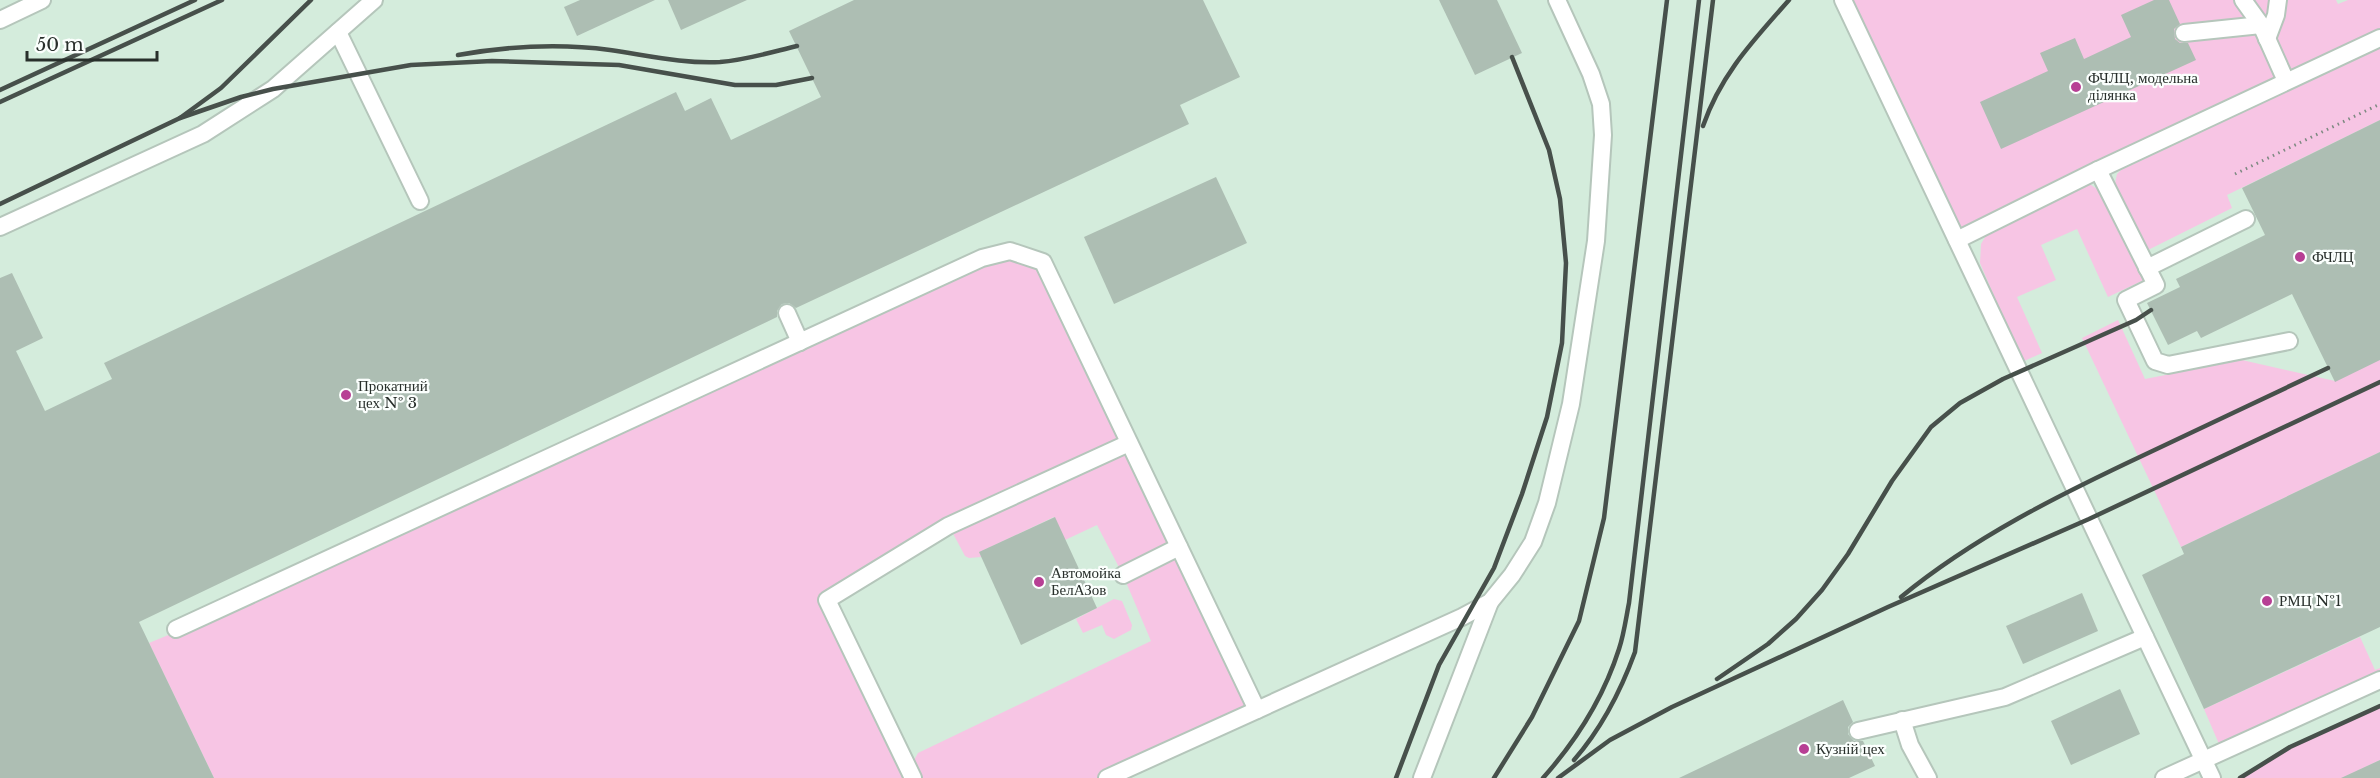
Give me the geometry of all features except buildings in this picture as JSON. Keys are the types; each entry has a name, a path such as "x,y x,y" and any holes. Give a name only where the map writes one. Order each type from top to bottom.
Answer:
{"lane":[{"path":"0,20 42,0"},
{"path":"0,227 203,134 273,89 374,0"},
{"path":"1422,778 1490,602 1512,575 1533,542 1547,503 1570,404 1596,241 1603,135 1601,104 1591,74 1557,0"},
{"path":"1844,0 2212,778"},
{"path":"2243,0 2264,32 2286,81"},
{"path":"2264,32 2276,15 2278,0"},
{"path":"338,32 420,201"},
{"path":"2184,33 2264,32"},
{"path":"1957,240 2098,170 2380,38"},
{"path":"2098,170 2156,285 2126,300 2155,361 2168,365 2289,341"},
{"path":"2148,268 2246,219"},
{"path":"176,629 982,258 1010,251 1043,262 1257,710"},
{"path":"787,313 800,342"},
{"path":"913,778 826,600 948,526 1130,443"},
{"path":"1123,575 1179,547"},
{"path":"1107,778 1462,617 1490,602"},
{"path":"1858,731 2006,697 2145,637"},
{"path":"2164,778 2380,680"},
{"path":"1902,720 1910,745 1928,778"}],"path":[{"path":"2235,174 2380,104"}],"shaded area":[{"path":"0,0 2380,0 2380,778 0,778"},
{"path":"1843,0 2336,0 2338,4 2348,0 2380,0 2380,38 1957,240"},
{"path":"2380,48 2380,120 2227,195 2232,208 2146,251 2114,188 2117,174 2121,170"},
{"path":"2088,183 2100,191 2146,279 2108,297 2077,229 2041,245 2056,280 2017,297 2042,353 2022,362 1980,263 1981,244 1990,229"},
{"path":"982,258 1043,262 1257,710 1107,778 214,778 149,643","holes":["1054,517 1065,540 1097,525 1123,575 1151,641 918,753 909,769 827,600 949,526 965,556 969,558 981,557 980,552"]},
{"path":"2118,320 2145,379 2242,360 2335,381 2380,359 2380,452 2181,547 2082,338"},
{"path":"1114,599 1122,601 1132,625 1131,630 1114,639 1106,635 1102,625 1083,633 1076,619"},
{"path":"2360,637 2375,670 2380,668 2380,680 2222,751 2204,709"},
{"path":"2380,706 2380,760 2342,778 2240,778 2290,747"}],"railway":[{"path":"0,90 195,0"},
{"path":"0,102 222,0"},
{"path":"0,204 180,118 221,88 311,0"},
{"path":"1494,778 1532,717 1579,621 1604,518 1667,0"},
{"path":"1543,778 1567,749 1597,701 1613,667 1625,626 1699,0"},
{"path":"1574,760 1609,709 1635,652 1713,0"},
{"path":"1703,126 1719,90 1739,59 1789,0"},
{"path":"458,55 496,49 553,46 610,50 678,60 720,62 749,58 797,46"},
{"path":"1396,778 1439,665 1494,568 1522,494 1547,417 1562,343 1566,263 1560,199 1549,150 1512,57"},
{"path":"180,118 241,97 273,89 411,65 492,61 619,65 735,85 776,85 812,78"},
{"path":"1717,679 1768,644 1796,619 1822,590 1848,554 1892,481 1931,427 1960,403 2003,379 2136,320 2151,310"},
{"path":"1901,597 1958,555 2018,518 2112,470 2328,368"},
{"path":"1558,778 1610,740 1672,707 1888,607 2089,519 2380,382"},
{"path":"2240,778 2290,747 2380,706"}],"place":[{"name":"ФЧЛЦ, модельна ділянка","path":"2076,87"},
{"name":"ФЧЛЦ","path":"2300,257"},
{"name":"Прокатний цех № 3","path":"346,395"},
{"name":"Автомойка БелАЗов","path":"1039,582"},
{"name":"РМЦ №1","path":"2267,601"},
{"name":"Кузній цех","path":"1804,749"}]}
